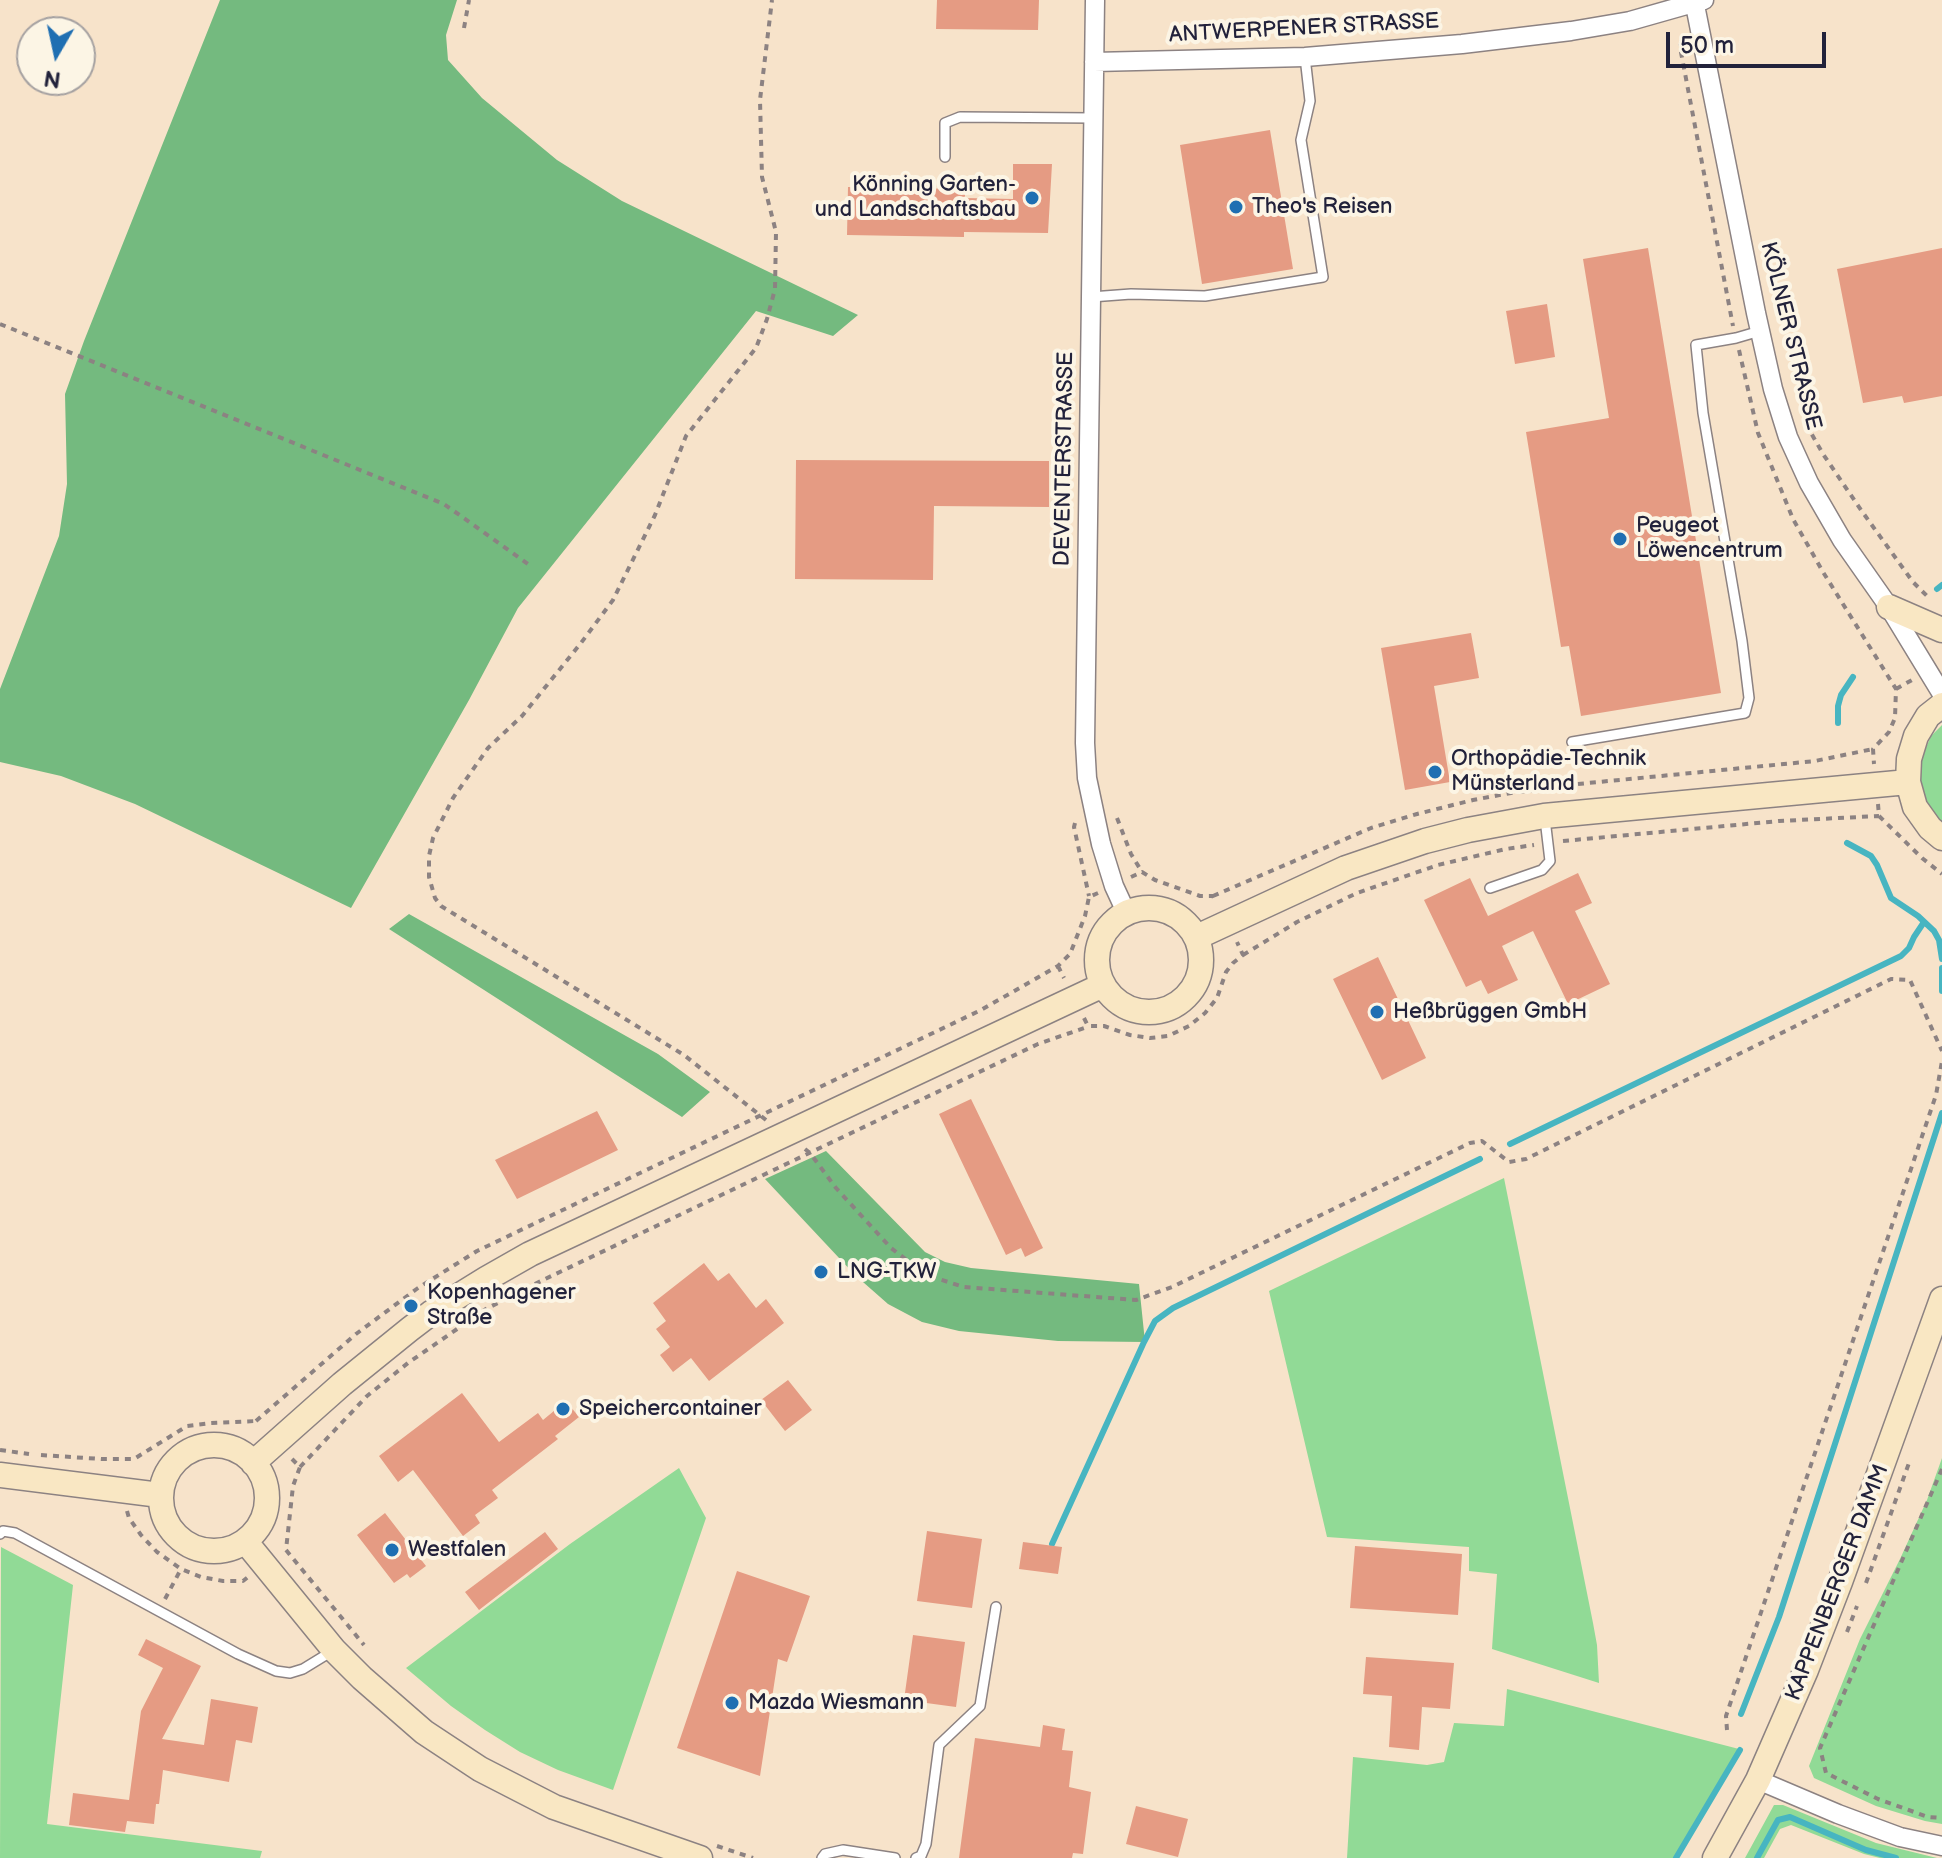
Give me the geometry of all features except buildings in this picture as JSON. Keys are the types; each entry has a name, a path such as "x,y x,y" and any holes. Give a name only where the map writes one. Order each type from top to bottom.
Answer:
{"main road":[{"path":"1889,607 1942,630"},
{"path":"1942,705 1928,716 1916,736 1909,759 1908,782 1915,807 1930,828 1942,838"},
{"path":"1197,937 1328,876 1389,852 1468,830 1544,816 1908,782"},
{"path":"1160,908 1176,914 1189,924 1197,937 1202,955 1201,973 1193,989 1181,1002 1165,1010 1148,1013 1133,1010 1111,996 1103,985 1097,962 1099,945 1105,932 1126,912 1160,908"},
{"path":"253,1463 342,1384 431,1313 530,1254 1103,985"},
{"name":"KAPPENBERGER DAMM","path":"1715,1858 1758,1780 1806,1670 1935,1341 1942,1299"},
{"path":"211,1445 242,1453 253,1463 263,1478 267,1494 259,1526 245,1541 219,1552 187,1545 174,1534 165,1520 160,1495 168,1470 180,1457 211,1445"},
{"path":"0,1475 160,1495"},
{"path":"245,1541 334,1650 424,1732 480,1769 554,1807 704,1850"}],"street":[{"name":"DEVENTERSTRASSE","path":"1095,0 1085,743 1087,778 1101,844 1126,912"},
{"name":"ANTWERPENER STRASSE","path":"1094,62 1305,57 1462,44 1630,21 1698,1"},
{"name":"KÖLNER STRASSE","path":"1698,1 1760,331 1788,437 1809,483 1842,540 1889,607 1942,694"},
{"path":"1758,1780 1900,1837 1942,1846"}],"lane":[{"path":"1091,297 1131,294 1205,296 1323,277 1301,140 1310,101 1305,57"},
{"path":"945,157 945,123 960,117 1094,118"},
{"path":"1572,742 1745,713 1749,698 1703,413 1696,345 1760,331"},
{"path":"1490,888 1542,870 1550,861 1544,816"},
{"path":"0,1534 3,1531 15,1533 238,1654 276,1671 290,1673 303,1669 334,1650"},
{"path":"916,1858 921,1856 926,1844 939,1745 980,1706 996,1607"},
{"path":"822,1858 825,1854 843,1850 895,1858"}],"path":[{"path":"464,28 469,0"},
{"path":"772,0 760,100 762,177 776,232 775,289 767,319 756,348 686,436 655,515 613,600 522,716 488,748 453,798 433,838 429,856 429,877 435,898 441,906 684,1055 810,1153 836,1188 891,1248 926,1275 964,1287 1136,1300 1172,1287 1470,1143 1482,1141 1509,1162 1526,1159 1891,979 1910,980 1942,1051"},
{"path":"0,324 444,504 528,564"},
{"path":"1801,415 1823,454 1902,568 1925,595 1939,605"},
{"path":"300,1467 367,1396 408,1363 486,1309 543,1280 1038,1044 1088,1026 1104,1026 1150,1038 1168,1036 1189,1026 1217,998 1226,972 1243,955 1213,896 1200,896 1155,880 1142,872 1089,897 1070,954 1058,966 1088,1026"},
{"path":"1727,1730 1726,1716 1936,1095 1942,1061"},
{"path":"0,1450 134,1459 127,1512 157,1552 181,1569 201,1577 243,1581 286,1550 369,1651"},
{"path":"1942,1469 1820,1748 1826,1773 1878,1799 1928,1817 1942,1818"},
{"path":"158,1611 181,1569"},
{"path":"704,1850 753,1858"}],"green space":[{"path":"220,0 457,0 446,35 448,60 482,98 557,160 622,201 858,315 833,336 756,311 518,608 351,908 135,804 61,776 0,762 0,689 59,536 67,484 65,394"},
{"path":"1942,725 1942,823 1926,803 1920,780 1922,757 1931,736"},
{"path":"409,914 658,1054 710,1092 682,1117 389,929"},
{"path":"826,1151 925,1252 945,1262 971,1268 1139,1284 1145,1342 1058,1341 959,1331 922,1322 888,1304 855,1275 765,1179"},
{"path":"1504,1178 1593,1623 1599,1683 1492,1649 1497,1574 1469,1571 1469,1547 1327,1537 1269,1291"},
{"path":"1942,1458 1942,1824 1876,1806 1814,1778 1809,1766 1860,1639 1927,1500"},
{"path":"679,1468 706,1518 613,1790 520,1752 451,1706 406,1668 570,1544"},
{"path":"1,1547 73,1585 47,1824 262,1851 260,1858 0,1858"},
{"path":"1507,1689 1739,1749 1675,1858 1347,1858 1353,1757 1427,1765 1444,1762 1454,1723 1504,1726"},
{"path":"1774,1805 1783,1805 1876,1843 1937,1858 1880,1858 1791,1825 1780,1829 1764,1858 1745,1858"}],"waterway":[{"path":"1937,589 1942,585"},
{"path":"1838,723 1841,695 1853,677"},
{"path":"1847,843 1871,856 1891,898 1934,931 1942,959"},
{"path":"1510,1144 1901,956 1924,922"},
{"path":"1942,968 1942,991"},
{"path":"1741,1714 1779,1617 1942,1113"},
{"path":"1052,1544 1155,1321 1173,1308 1480,1159"},
{"path":"1676,1858 1740,1750"},
{"path":"1757,1858 1778,1820 1790,1817 1866,1850 1896,1858"}],"place":[{"name":"Könning Garten- und Landschaftsbau","path":"1032,198"},
{"name":"Theo's Reisen","path":"1236,207"},
{"name":"Peugeot Löwencentrum","path":"1620,539"},
{"name":"Orthopädie-Technik Münsterland","path":"1435,772"},
{"name":"Heßbrüggen GmbH","path":"1377,1012"},
{"name":"LNG-TKW","path":"821,1272"},
{"name":"Kopenhagener Straße","path":"411,1306"},
{"name":"Speichercontainer","path":"563,1409"},
{"name":"Westfalen","path":"392,1550"},
{"name":"Mazda Wiesmann","path":"732,1703"}]}
